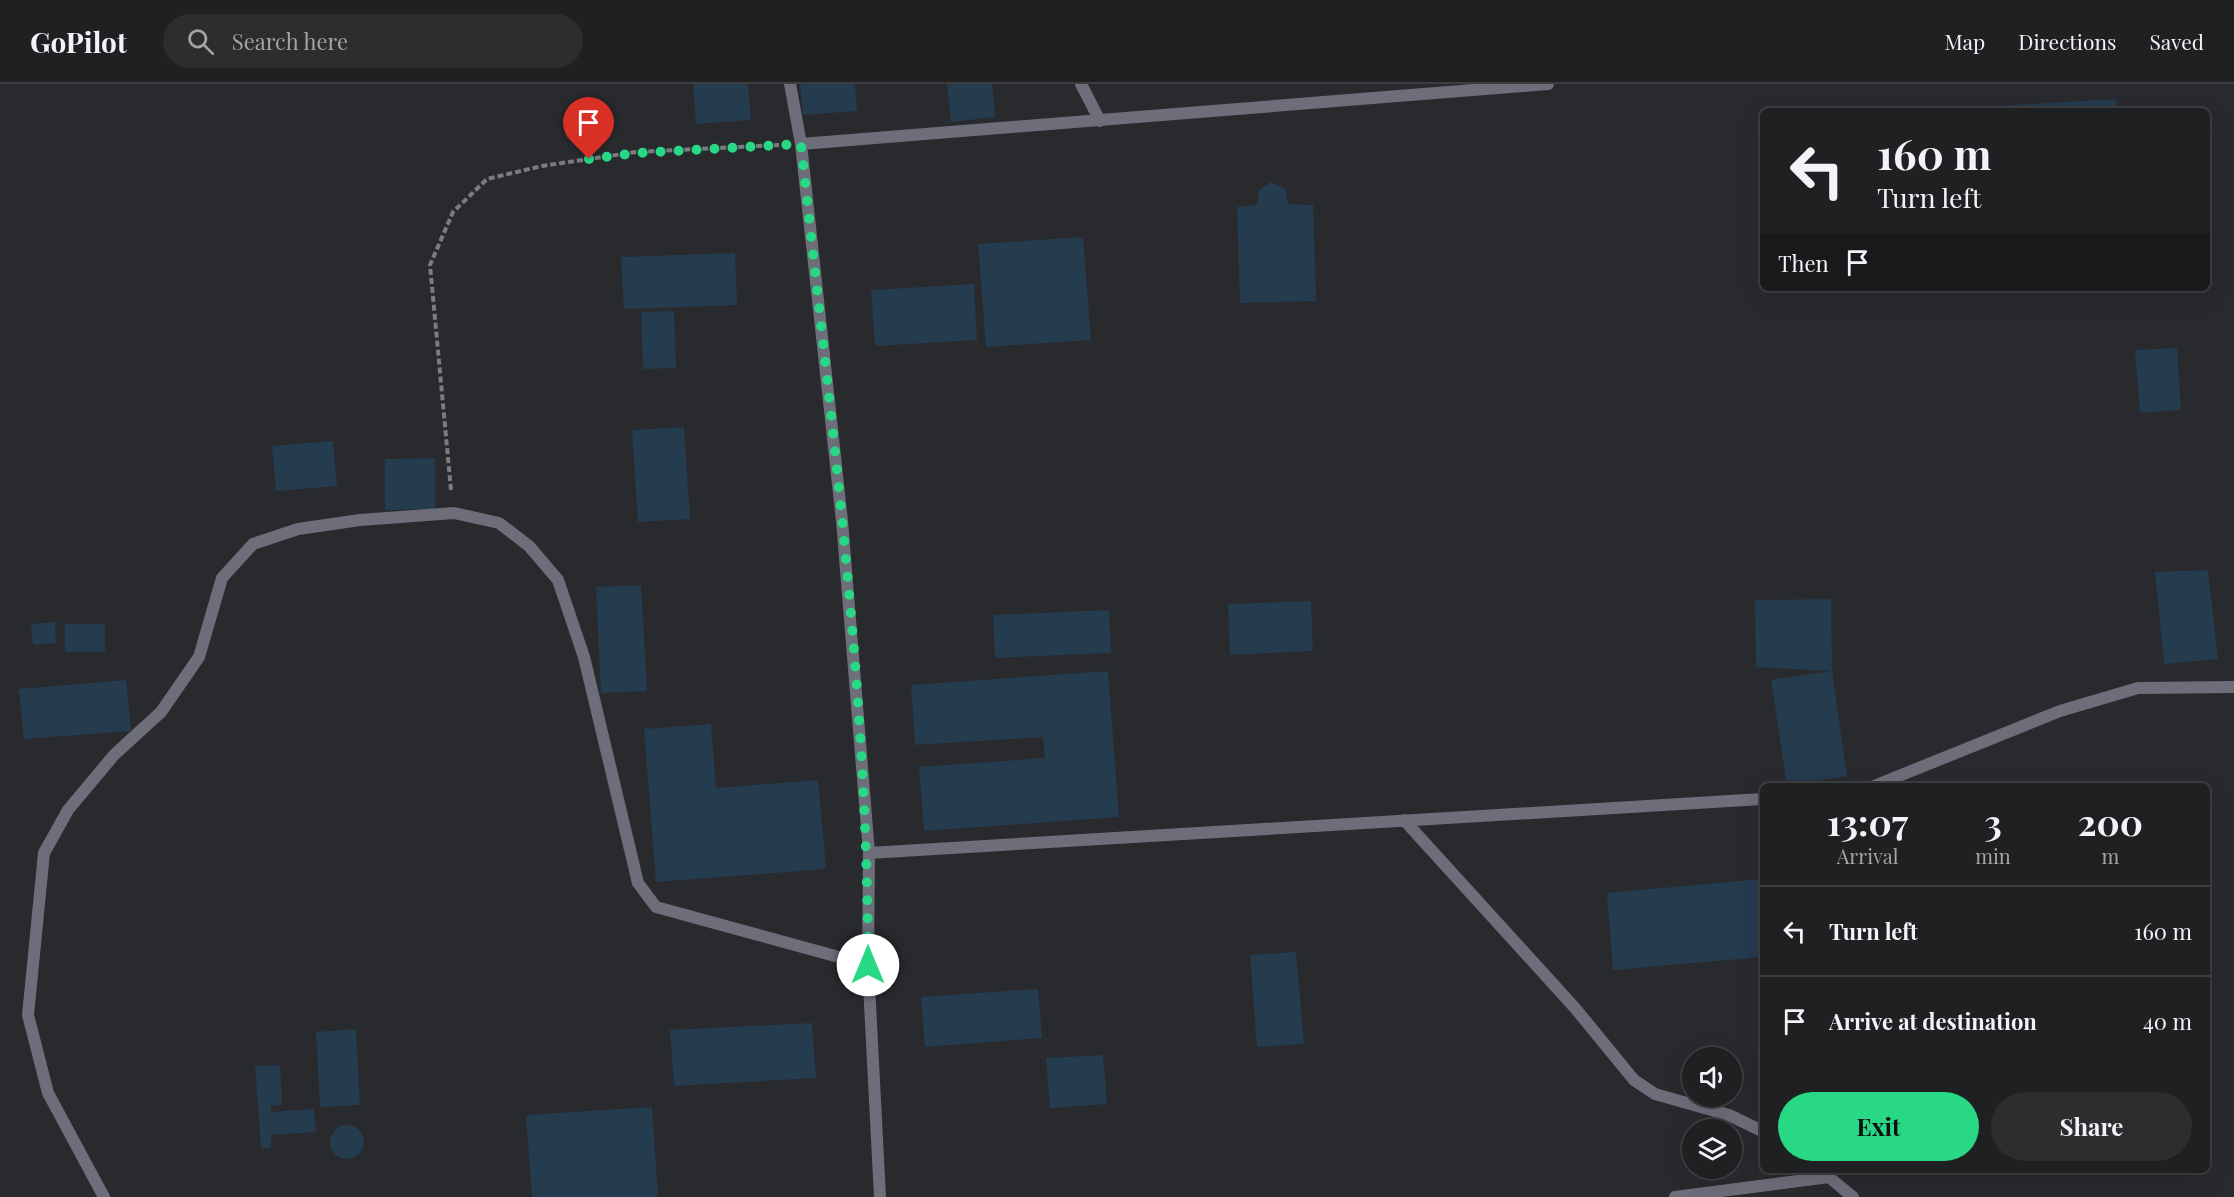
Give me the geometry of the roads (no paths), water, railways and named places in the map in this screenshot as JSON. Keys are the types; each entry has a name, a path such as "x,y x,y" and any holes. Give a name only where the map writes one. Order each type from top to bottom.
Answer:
{"street":[{"path":"790,84 801,144 842,520 868,854 868,965 880,1197"},
{"path":"1081,84 1100,121"},
{"path":"801,144 1548,84"},
{"path":"104,1197 48,1093 28,1015 44,853 68,810 114,755 161,712 199,657 222,578 253,544 298,529 360,520 454,513 499,523 529,546 558,580 584,657 638,883 656,907 868,965"},
{"path":"1881,783 2060,711 2138,688 2234,687"},
{"path":"868,854 1760,798"},
{"path":"1404,820 1575,1008 1634,1080 1655,1094 1728,1115 1760,1130"},
{"path":"1675,1197 1825,1173 1852,1197"}]}
